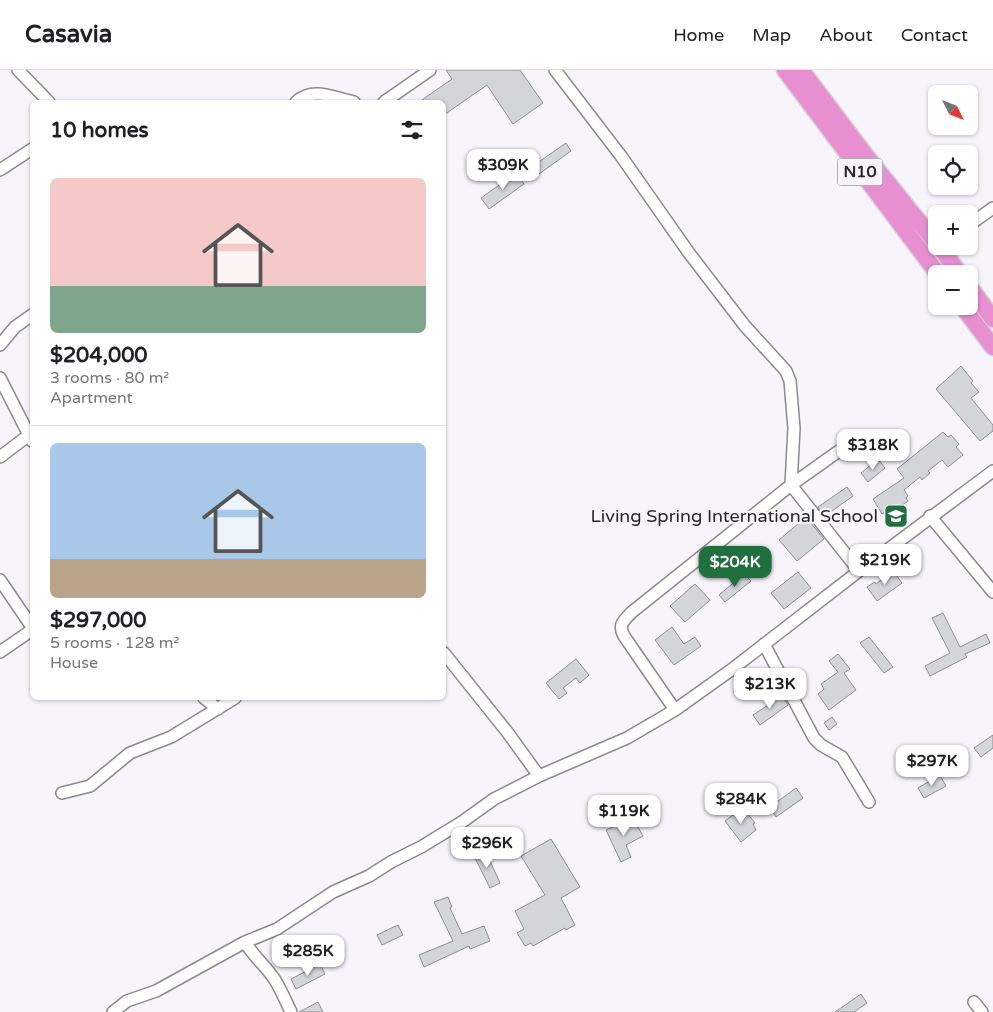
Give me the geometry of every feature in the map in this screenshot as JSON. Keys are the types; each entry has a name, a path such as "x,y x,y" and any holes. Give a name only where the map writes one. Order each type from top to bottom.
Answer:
{"highway":[{"name":"N10","path":"785,70 931,265"},
{"name":"N10","path":"801,70 866,156 928,233"},
{"path":"978,298 993,319"},
{"path":"969,315 993,347"}],"street":[{"path":"18,70 47,100"},
{"path":"387,100 430,70"},
{"path":"555,70 621,156 689,253 746,326 786,371 790,382 794,428 791,485 859,571"},
{"path":"298,100 318,93 346,100"},
{"path":"0,170 30,150"},
{"path":"978,219 993,208"},
{"path":"0,344 15,327 30,316"},
{"path":"0,378 30,436"},
{"path":"675,710 624,636 621,630 621,623 632,612 791,485 860,436"},
{"path":"0,457 30,439"},
{"path":"113,1012 127,1000 156,991 245,942 277,929 332,892 369,876 421,847 462,822 494,799 539,776 627,738 675,710 993,470"},
{"path":"930,516 993,592"},
{"path":"0,580 30,625"},
{"path":"0,652 30,630"},
{"path":"764,644 814,738 821,745 842,757 869,802"},
{"path":"446,656 539,776"},
{"path":"207,700 218,709"},
{"path":"62,793 90,786 130,753 171,737 232,700"},
{"path":"245,942 252,954 275,979 291,1012"},
{"path":"974,1002 982,1012"}],"building":[{"path":"446,70 520,70 543,103 513,124 487,85 446,114 446,100 422,100 452,79"},
{"path":"566,143 571,151 539,174 533,166"},
{"path":"516,173 524,184 489,209 481,198"},
{"path":"961,366 979,392 971,398 993,425 993,431 980,441 936,389"},
{"path":"943,432 948,437 951,435 959,444 956,447 963,455 948,467 942,460 928,471 930,473 922,480 920,477 904,490 908,496 906,498 908,501 897,509 895,505 882,514 873,499 904,478 897,469"},
{"path":"878,459 885,468 868,482 861,473"},
{"path":"847,487 853,496 825,516 818,507"},
{"path":"806,517 824,539 797,561 779,540"},
{"path":"893,571 902,583 877,601 867,587 875,582 876,584"},
{"path":"798,572 811,588 784,609 771,593"},
{"path":"744,574 751,581 725,602 719,595"},
{"path":"695,584 710,600 685,622 670,606"},
{"path":"943,613 960,647 986,634 990,643 965,654 967,657 930,676 925,666 950,653 932,618"},
{"path":"672,627 684,644 695,637 701,646 674,665 655,640"},
{"path":"869,637 893,667 884,673 860,643"},
{"path":"838,654 850,669 844,673 856,690 829,710 818,694 824,689 821,684 838,672 829,661"},
{"path":"576,659 589,675 580,683 576,678 563,688 567,693 559,699 546,683"},
{"path":"782,696 788,705 760,725 753,715"},
{"path":"832,717 837,724 829,730 824,723"},
{"path":"993,735 993,748 981,757 974,748"},
{"path":"940,775 946,786 924,798 918,788"},
{"path":"796,788 803,798 776,817 770,807"},
{"path":"741,809 755,823 753,824 756,830 741,842 725,821"},
{"path":"633,818 643,836 626,845 631,857 621,862 606,830"},
{"path":"551,839 580,887 561,898 575,925 566,930 565,928 533,946 531,943 525,946 517,933 524,929 515,911 545,895 521,856"},
{"path":"485,850 500,883 490,888 474,856"},
{"path":"448,897 452,907 450,908 462,934 484,926 490,941 470,949 469,946 424,967 419,955 453,941 434,902"},
{"path":"398,925 403,935 382,945 377,935"},
{"path":"320,964 325,974 296,989 291,979"},
{"path":"861,994 867,1003 854,1012 835,1012"},
{"path":"318,1002 323,1012 299,1012"}],"place":[{"name":"Living Spring International School","path":"896,516"}]}
